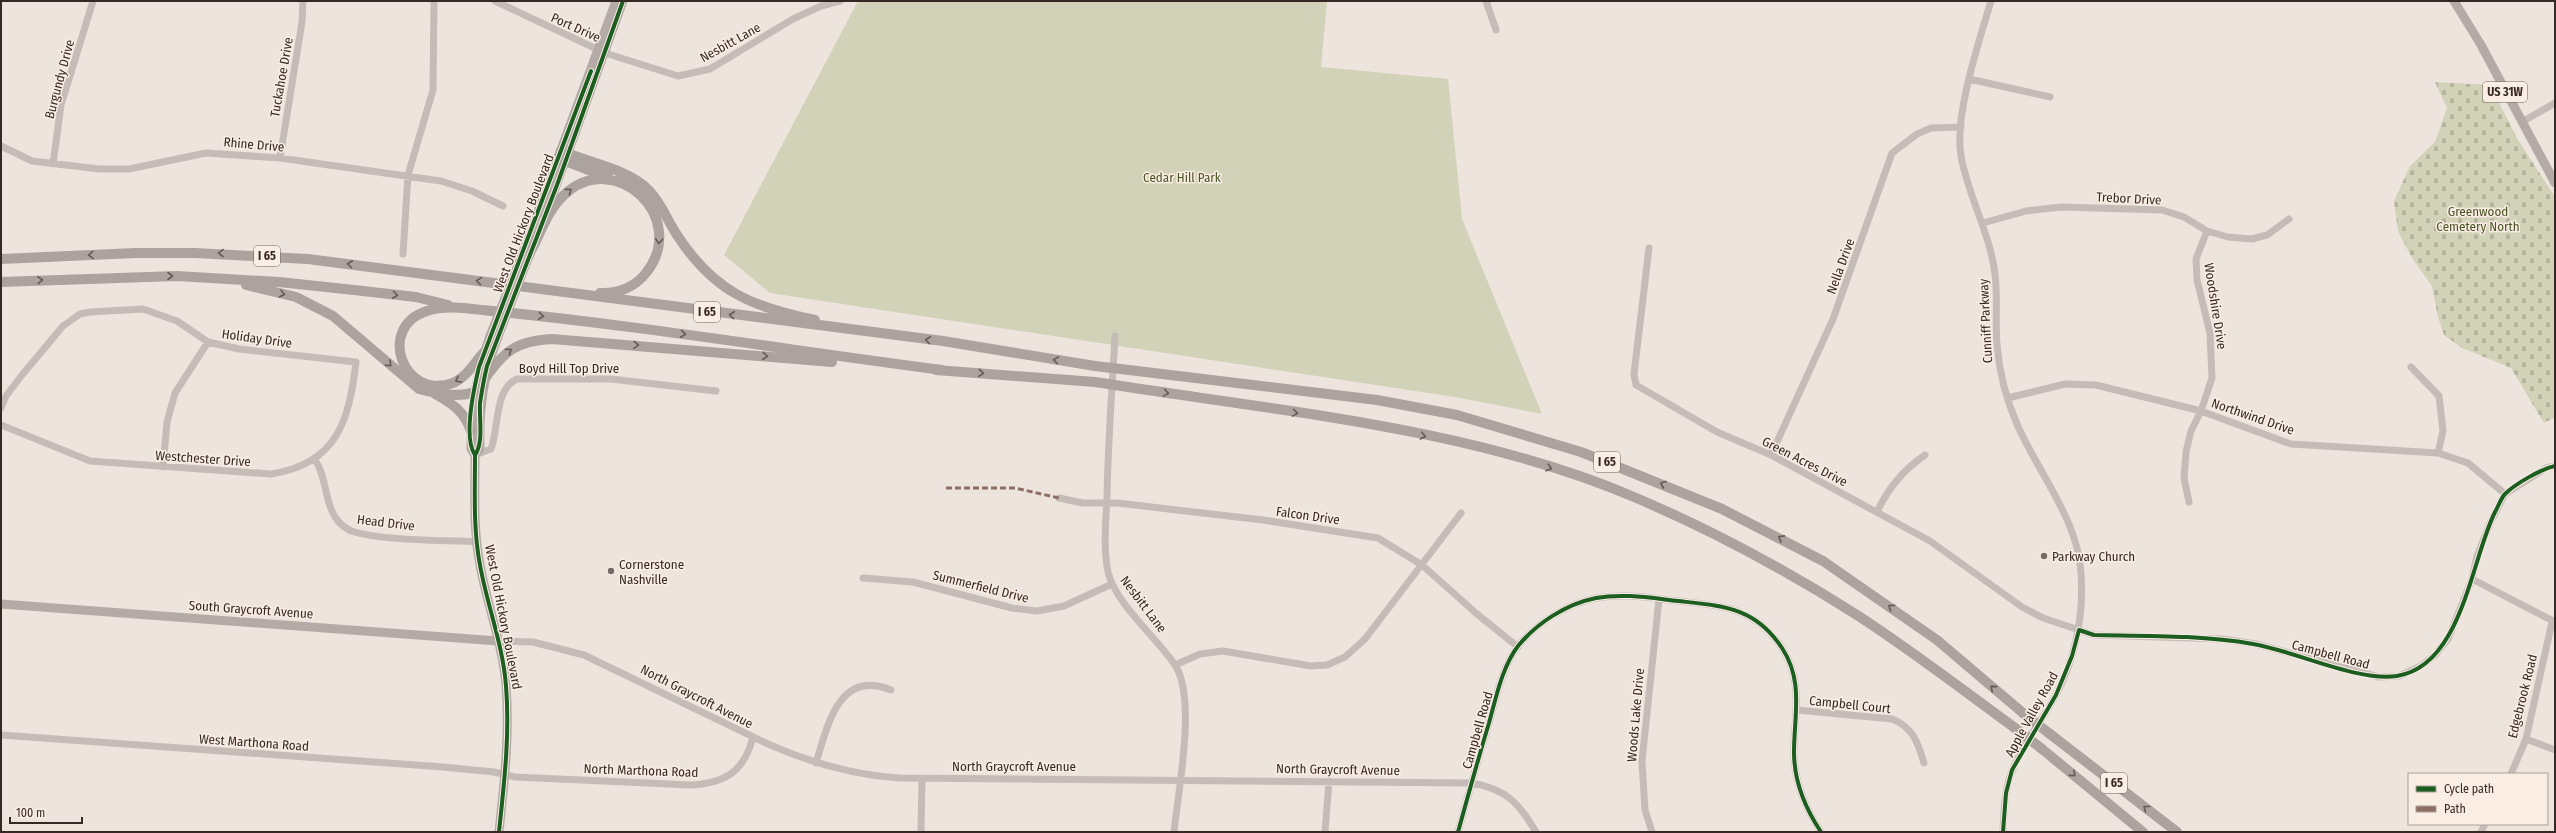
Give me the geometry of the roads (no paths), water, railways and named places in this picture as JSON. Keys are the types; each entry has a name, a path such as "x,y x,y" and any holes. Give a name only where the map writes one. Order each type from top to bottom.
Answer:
{"highway":[{"path":"532,288 604,293 628,288 643,277 654,262 658,251 658,222 642,195 625,184 563,156"},
{"path":"563,156 627,175 642,185 655,198 677,234 699,264 738,296 773,311 882,334"},
{"path":"533,247 549,214 571,190 597,180 612,180 625,184"},
{"name":"I 65","path":"1,259 136,253 241,254 308,259 943,341 1095,366 1377,400 1458,415 1589,455 1722,509 1823,561 1863,586 1937,640 2023,713 2177,832"},
{"name":"I 65","path":"1,282 142,276 278,282 416,297 460,308 566,319 942,370 1095,382 1378,426 1533,463 1626,494 1718,535 1778,568 1858,616 2015,728 2143,832"},
{"path":"217,279 296,297 333,316 407,381 419,389 432,392 473,394 483,384 498,360 510,350 529,340 552,339 726,352 902,369 942,370"},
{"path":"460,308 433,309 411,320 403,331 399,343 404,366 418,380 426,384 444,385 453,383 467,374 484,352"},
{"path":"432,392 457,407 467,420 471,431"}],"main road":[{"name":"West Old Hickory Boulevard","path":"475,455 480,449 479,418 483,384 494,336 563,156 601,51 616,1"},
{"name":"West Old Hickory Boulevard","path":"601,51 623,1"},
{"name":"US 31W","path":"2454,1 2555,183"},
{"name":"West Old Hickory Boulevard","path":"524,261 533,247 563,156"},
{"name":"West Old Hickory Boulevard","path":"494,336 484,352 473,394 471,449 475,455 477,542 482,579 498,641 506,685 505,775 499,832"},
{"name":"South Graycroft Avenue","path":"1,604 498,641"}],"street":[{"name":"Burgundy Drive","path":"53,164 61,105 93,1"},
{"name":"Tuckahoe Drive","path":"280,158 302,22 303,1"},
{"path":"403,254 408,175 433,90 434,1"},
{"name":"Port Drive","path":"495,1 601,51"},
{"name":"Nesbitt Lane","path":"601,51 664,73 678,76 694,74 710,69 736,55 798,16 821,6 840,1"},
{"path":"1486,1 1496,30"},
{"name":"Cunniff Parkway","path":"1990,1 1969,79 1961,127 1961,154 1983,223 1995,273 1996,343 2000,373 2017,424 2077,543 2082,600 2080,630"},
{"path":"1969,79 2050,97"},
{"path":"2522,122 2555,103"},
{"name":"Nella Drive","path":"1771,456 1833,319 1892,153 1917,134 1931,128 1961,127"},
{"name":"Rhine Drive","path":"1,146 27,159 53,164 99,169 128,169 206,153 280,158 408,175 459,187 503,206"},
{"name":"Trebor Drive","path":"1983,223 2026,212 2061,207 2162,210 2184,217 2207,231 2228,237 2252,239 2267,235 2289,219"},
{"name":"Woodshire Drive","path":"2189,502 2184,478 2186,452 2191,431 2201,411 2212,378 2210,333 2197,280 2196,259 2207,231"},
{"name":"Green Acres Drive","path":"1649,248 1634,374 1636,385 1718,432 1771,456 1930,541 2022,607 2043,618 2080,630"},
{"name":"Holiday Drive","path":"1,408 6,396 44,346 63,326 80,314 143,309 177,321 208,342 239,349 356,362 354,379"},
{"name":"Nesbitt Lane","path":"1115,336 1105,550 1112,584 1175,664 1185,698 1180,780 1174,832"},
{"path":"162,467 167,422 175,393 208,342"},
{"path":"2411,367 2439,396 2443,432 2438,453"},
{"name":"Boyd Hill Top Drive","path":"475,455 491,449 504,392 512,381 517,378 611,379 716,391"},
{"name":"Westchester Drive","path":"1,425 35,437 68,454 90,460 162,467 271,474 292,471 315,460 338,434 345,420 354,379"},
{"name":"Northwind Drive","path":"2008,398 2065,384 2096,385 2201,411 2291,444 2438,453 2468,463 2505,494"},
{"path":"1876,512 1883,498 1898,477 1925,455"},
{"name":"Head Drive","path":"315,460 323,476 334,515 339,523 350,530 386,536 477,542"},
{"path":"2505,494 2546,468 2555,466"},
{"name":"Campbell Road","path":"2080,630 2094,635 2222,639 2256,644 2369,676 2398,676 2421,666 2435,655 2448,639 2472,579 2477,556 2491,521 2505,494"},
{"name":"Falcon Drive","path":"1059,498 1107,505 1117,503 1182,511 1378,538 1422,565 1477,614 1518,647"},
{"path":"1175,664 1200,654 1223,651 1306,666 1321,666 1337,661 1358,647 1461,513"},
{"name":"Summerfield Drive","path":"863,578 913,582 1012,608 1037,611 1064,606 1112,584"},
{"path":"2472,579 2553,622"},
{"name":"Campbell Road","path":"1458,832 1501,682 1518,647 1535,630 1556,614 1586,601 1616,596 1729,607 1750,615 1782,648 1794,673 1797,710 1794,752 1798,782 1807,808 1821,832"},
{"name":"Woods Lake Drive","path":"1652,832 1646,810 1642,760 1659,599"},
{"name":"Edgebrook Road","path":"2511,773 2526,739 2553,622"},
{"name":"Apple Valley Road","path":"2002,832 2005,798 2012,770 2056,695 2072,656 2080,630"},
{"name":"North Graycroft Avenue","path":"498,641 533,642 584,655 620,670 753,737 816,763 873,776 922,778 1472,783 1496,788 1513,800 1536,832"},
{"path":"816,763 831,716 839,701 849,693 865,687 879,687 891,690"},
{"name":"Campbell Court","path":"1797,710 1892,719 1903,723 1918,743 1924,763"},
{"name":"West Marthona Road","path":"1,735 443,767 505,775"},
{"name":"North Marthona Road","path":"505,775 690,785 715,783 737,769 750,749 753,737"},
{"path":"2526,739 2555,750"},
{"path":"921,832 922,778"},
{"path":"1325,832 1329,781"}],"place":[{"name":"Parkway Church","path":"2044,556"},
{"name":"Cornerstone Nashville","path":"611,571"}],"park label":[{"name":"Cedar Hill Park","path":"1182,177"},
{"name":"Greenwood Cemetery North","path":"2478,218"}]}
